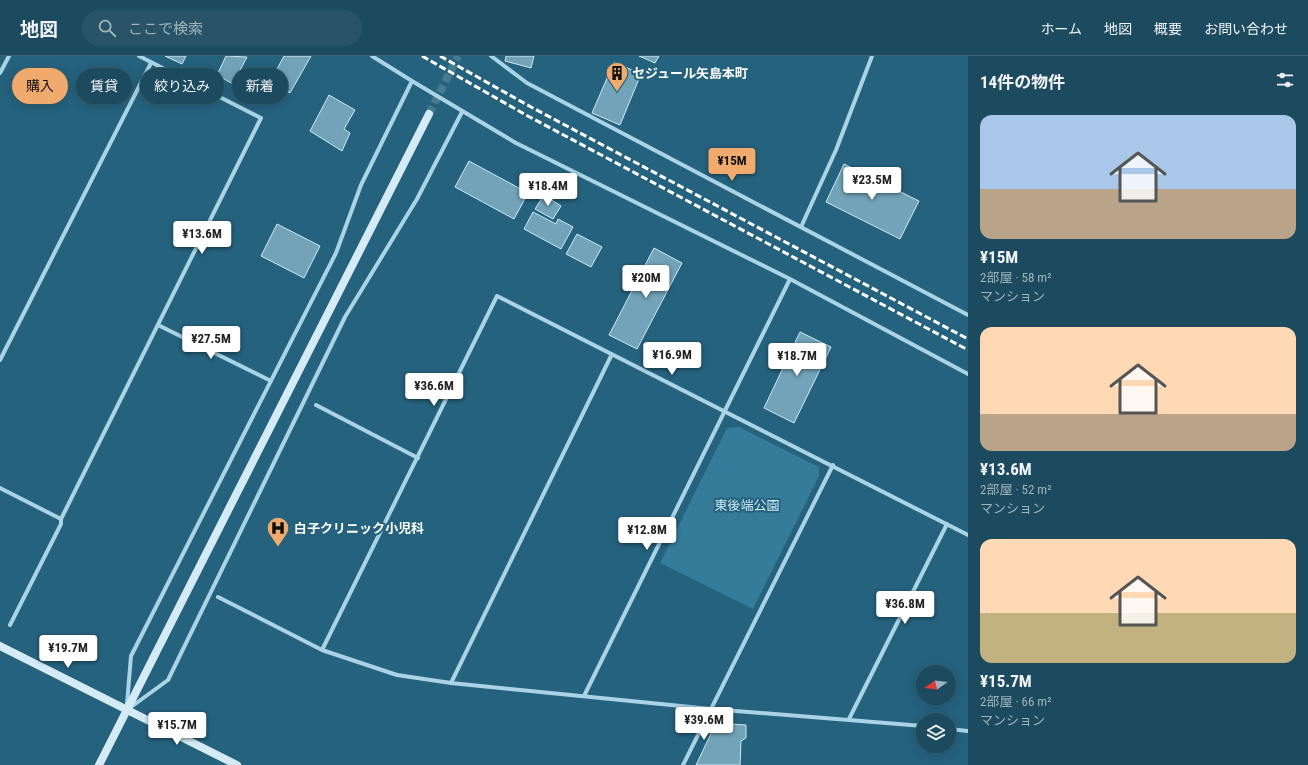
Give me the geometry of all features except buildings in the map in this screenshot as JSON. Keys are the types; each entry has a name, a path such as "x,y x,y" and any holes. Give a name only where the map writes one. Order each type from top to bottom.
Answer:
{"street":[{"path":"0,74 9,56"},
{"path":"10,625 61,524 61,519 261,118 138,56"},
{"path":"372,56 462,112 516,143 790,279 968,374"},
{"path":"491,56 527,83 968,314"},
{"path":"801,227 836,150 872,56"},
{"path":"0,360 151,62"},
{"path":"127,710 130,656 336,253 361,185 412,81"},
{"path":"127,710 168,680 345,317 417,199 462,112"},
{"path":"99,765 429,114"},
{"path":"584,696 790,279"},
{"path":"322,650 497,296 968,535"},
{"path":"158,325 271,381"},
{"path":"451,683 612,354"},
{"path":"316,406 418,458"},
{"path":"683,765 832,465"},
{"path":"0,488 61,519"},
{"path":"849,719 947,524"},
{"path":"218,597 322,650 397,675 451,683 711,709 916,725"},
{"path":"0,646 237,765"},
{"path":"956,730 968,731"}],"green space":[{"name":"東後端公園","path":"739,427 819,467 819,476 753,609 660,563 727,428"}],"tunnel":[{"path":"429,114 458,56"}],"railway":[{"path":"422,56 526,115 968,350"},
{"path":"440,56 531,107 968,339"}],"place":[{"name":"セジュール矢島本町","path":"617,92"},
{"name":"白子クリニック小児科","path":"278,548"}]}
